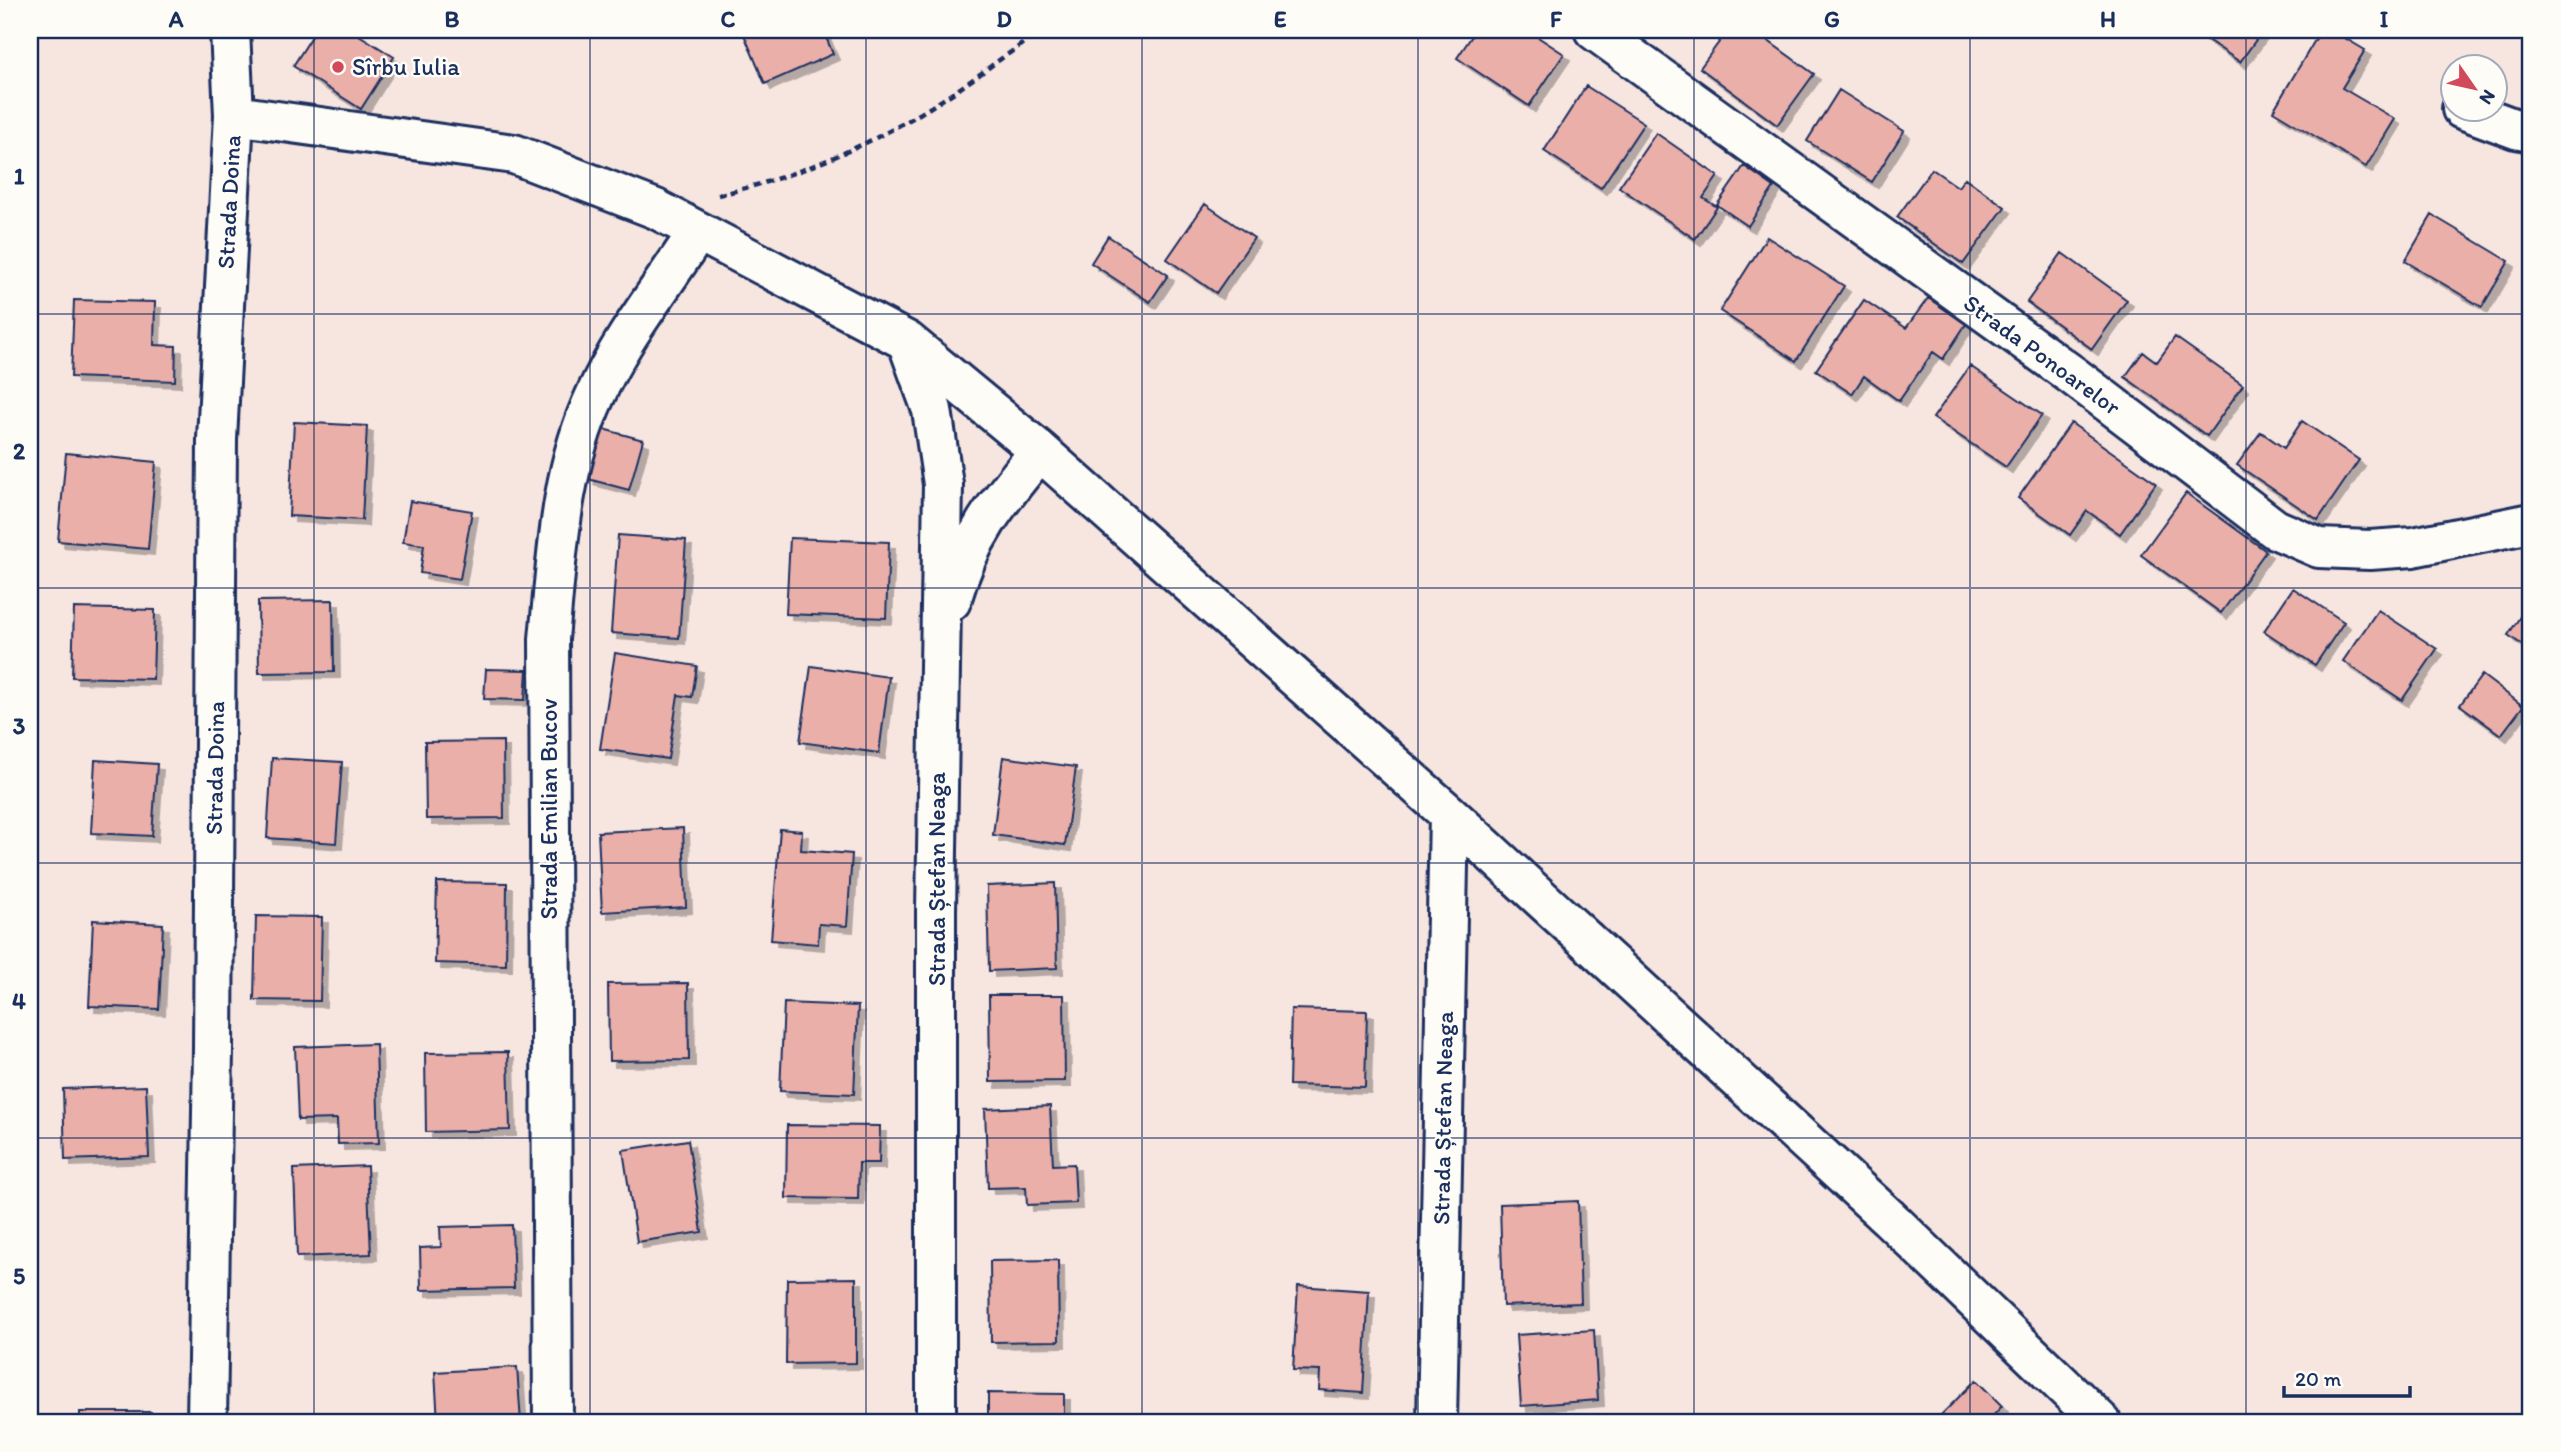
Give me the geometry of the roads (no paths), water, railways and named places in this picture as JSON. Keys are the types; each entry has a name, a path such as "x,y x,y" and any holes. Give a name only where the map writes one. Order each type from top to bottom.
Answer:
{"street":[{"name":"Strada Doina","path":"207,1422 217,439 233,115 230,30"},
{"name":"Strada Ponoarelor","path":"1594,30 2072,375 2275,529 2319,548 2370,550 2413,547 2531,523"},
{"path":"233,115 514,155 656,209 907,341 1040,451 1449,814 1889,1218 2101,1422"},
{"path":"2497,122 2531,132"},
{"name":"Strada Emilian Bucov","path":"553,1422 549,639 560,525 571,462 595,395 626,337 698,231"},
{"name":"Strada Ștefan Neaga","path":"907,341 932,410 943,484 936,911 936,1422"},
{"path":"939,640 971,545 989,513 1040,451"},
{"name":"Strada Ștefan Neaga","path":"1437,1422 1449,814"}],"place":[{"name":"Sîrbu Iulia","path":"338,67"}]}
